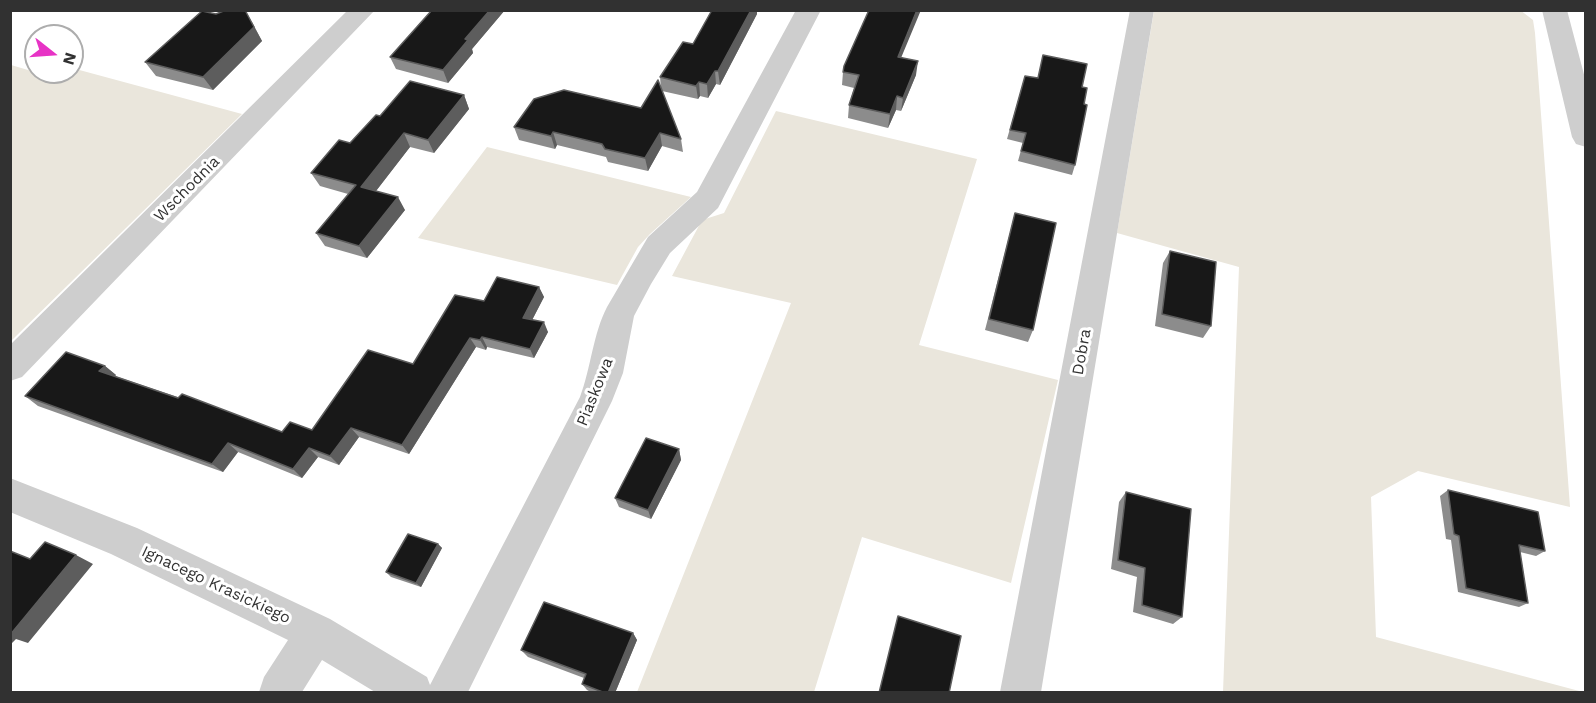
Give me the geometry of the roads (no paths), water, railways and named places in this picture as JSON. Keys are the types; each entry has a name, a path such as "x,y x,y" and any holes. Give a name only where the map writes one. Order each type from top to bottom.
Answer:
{"street":[{"name":"Wschodnia","path":"10,368 363,10"},
{"name":"Piaskowa","path":"447,693 595,402 606,373 618,316 659,244 708,200 809,10"},
{"name":"Dobra","path":"1020,693 1142,10"},
{"path":"1554,10 1586,137"},
{"name":"Ignacego Krasickiego","path":"10,495 144,550 316,633 412,693"},
{"path":"279,693 316,633"}]}
